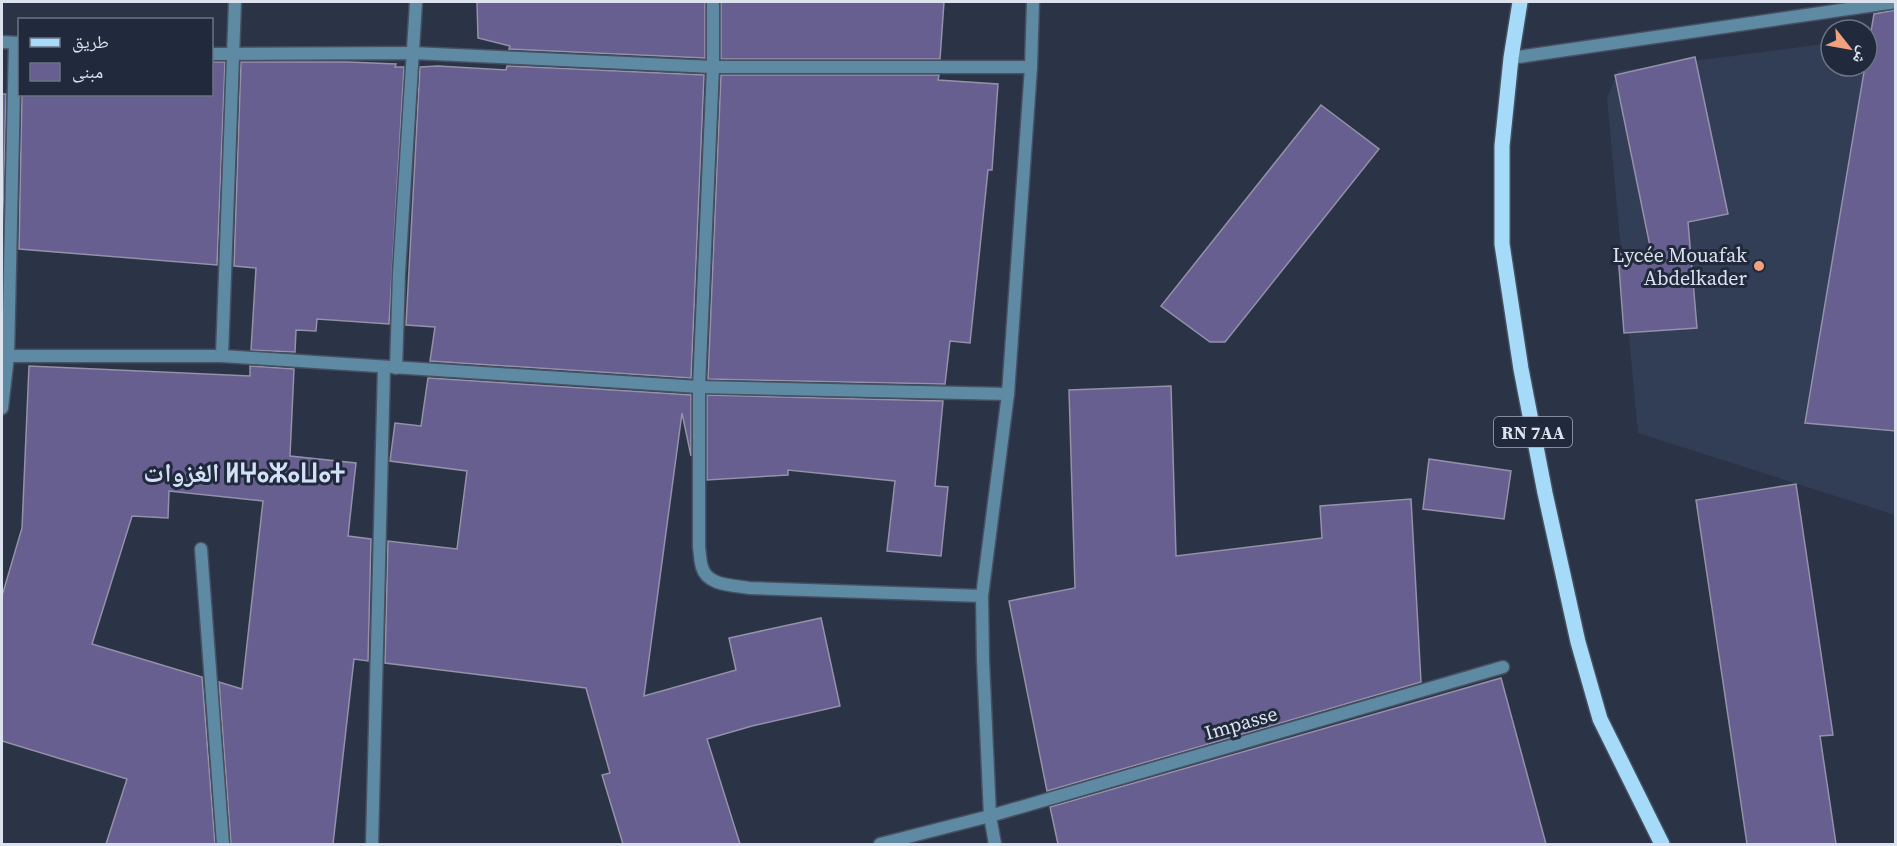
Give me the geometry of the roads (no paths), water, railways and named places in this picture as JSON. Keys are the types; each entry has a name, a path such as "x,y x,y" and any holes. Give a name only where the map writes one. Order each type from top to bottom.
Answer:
{"main road":[{"name":"RN 7AA","path":"1520,2 1511,58 1502,146 1502,244 1525,392 1578,642 1600,719 1662,844"}],"street":[{"path":"222,356 235,2"},
{"path":"372,844 390,367 399,273 416,2"},
{"path":"713,2 713,67 699,387 699,547 702,569 709,578 721,584 749,588 982,596"},
{"path":"995,844 990,816 982,596 1008,394 1031,67 1033,2"},
{"path":"1511,58 1896,2"},
{"path":"2,42 17,43 2,408"},
{"path":"213,54 413,53 713,67 1031,67"},
{"path":"5,356 222,356 699,387 1008,394"},
{"path":"201,549 223,844"},
{"name":"Impasse","path":"880,844 990,816 1503,667"}],"place":[{"name":"Lycée Mouafak Abdelkader","path":"1759,266"}],"district":[{"name":"الغزوات ⵍⵖⴰⵣⴰⵡⴰⵜ","path":"244,473"}]}
